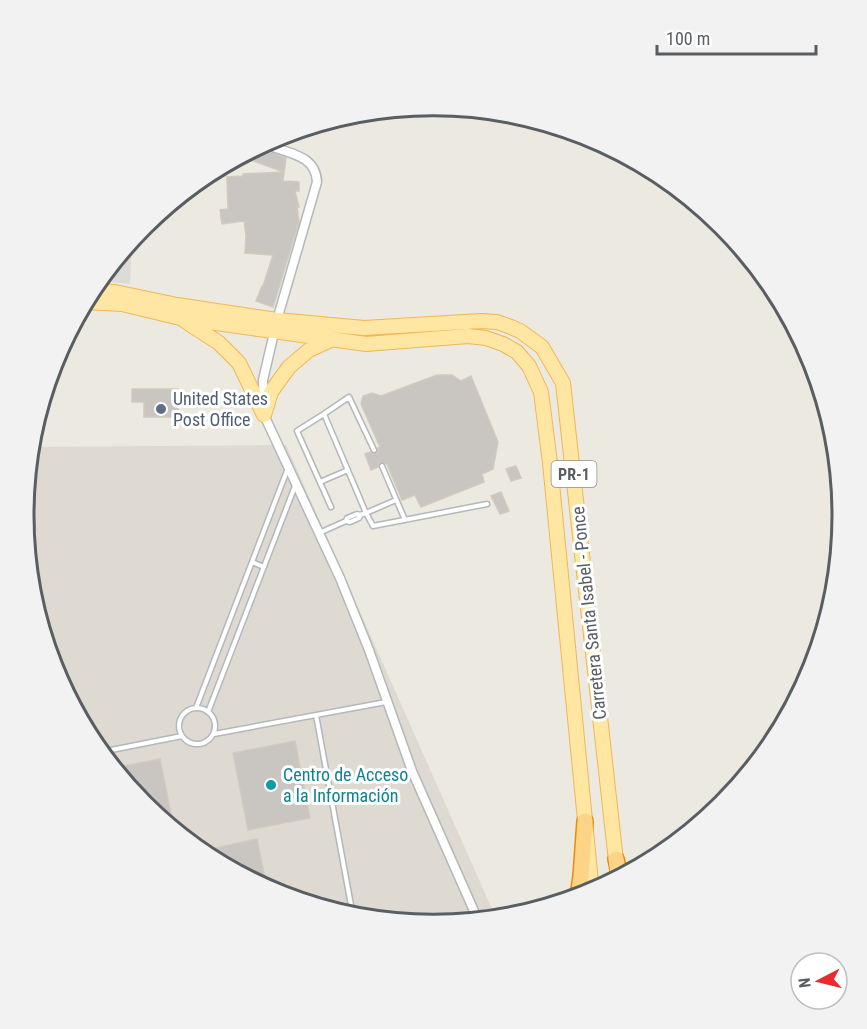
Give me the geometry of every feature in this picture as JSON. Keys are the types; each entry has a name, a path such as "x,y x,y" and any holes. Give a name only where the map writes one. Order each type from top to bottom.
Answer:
{"highway":[{"path":"580,885 585,820"},
{"path":"616,859 618,868"}],"main road":[{"name":"Carretera Santa Isabel - Ponce","path":"103,291 366,344 468,336 486,338 517,352 529,366 541,392 550,463 591,881"},
{"name":"Carretera Santa Isabel - Ponce","path":"96,303 122,304 180,318 275,326 364,328 496,322 520,331 542,347 563,383 616,859"},
{"path":"180,318 219,343 239,363 264,416"},
{"path":"264,416 271,392 290,367 309,350 333,339"}],"street":[{"path":"276,148 306,160 314,168 317,179 275,326 263,380 264,416 344,588 369,650 412,771 474,911"}],"lane":[{"path":"331,507 297,431 349,397 374,450"},
{"path":"324,414 373,526 487,504"},
{"path":"381,466 405,520"},
{"path":"196,708 288,468"},
{"path":"320,482 348,470"},
{"path":"208,712 296,483"},
{"path":"319,533 346,521 359,519 360,515 396,500"},
{"path":"252,562 264,567"},
{"path":"214,734 387,702"},
{"path":"196,708 208,712 215,721 216,728 211,739 199,745 186,741 179,730 182,715 196,708"},
{"path":"316,715 351,905"},
{"path":"112,750 182,736"}],"shaded area":[{"path":"131,254 130,284 110,282"},
{"path":"286,445 492,909 460,913 407,913 356,906 305,892 234,860 191,831 151,797 117,757 88,714 65,667 48,618 35,541 35,488 40,447"}],"building":[{"path":"269,151 286,158 283,181 299,182 299,191 295,191 299,207 297,207 299,222 273,307 256,301 273,255 245,253 244,221 222,224 220,210 228,209 227,177 284,172 251,160"},
{"path":"437,375 452,375 461,381 471,376 498,442 493,469 482,474 484,482 421,507 415,495 402,500 387,464 381,462 378,467 371,470 365,454 370,452 375,454 380,447 361,404 363,396 372,393 381,396"},
{"name":"United States Post Office","path":"132,389 178,389 178,417 144,417 144,402 132,402"},
{"path":"516,466 521,478 511,481 506,469"},
{"path":"501,492 509,511 500,514 491,496"},
{"name":"Centro de Acceso a la Información","path":"295,741 310,818 248,830 233,753"},
{"path":"160,759 171,815 151,797 124,766"},
{"path":"257,839 264,875 234,860 215,848"}],"place":[{"name":"United States Post Office","path":"161,409"},
{"name":"Centro de Acceso a la Información","path":"271,785"}]}
